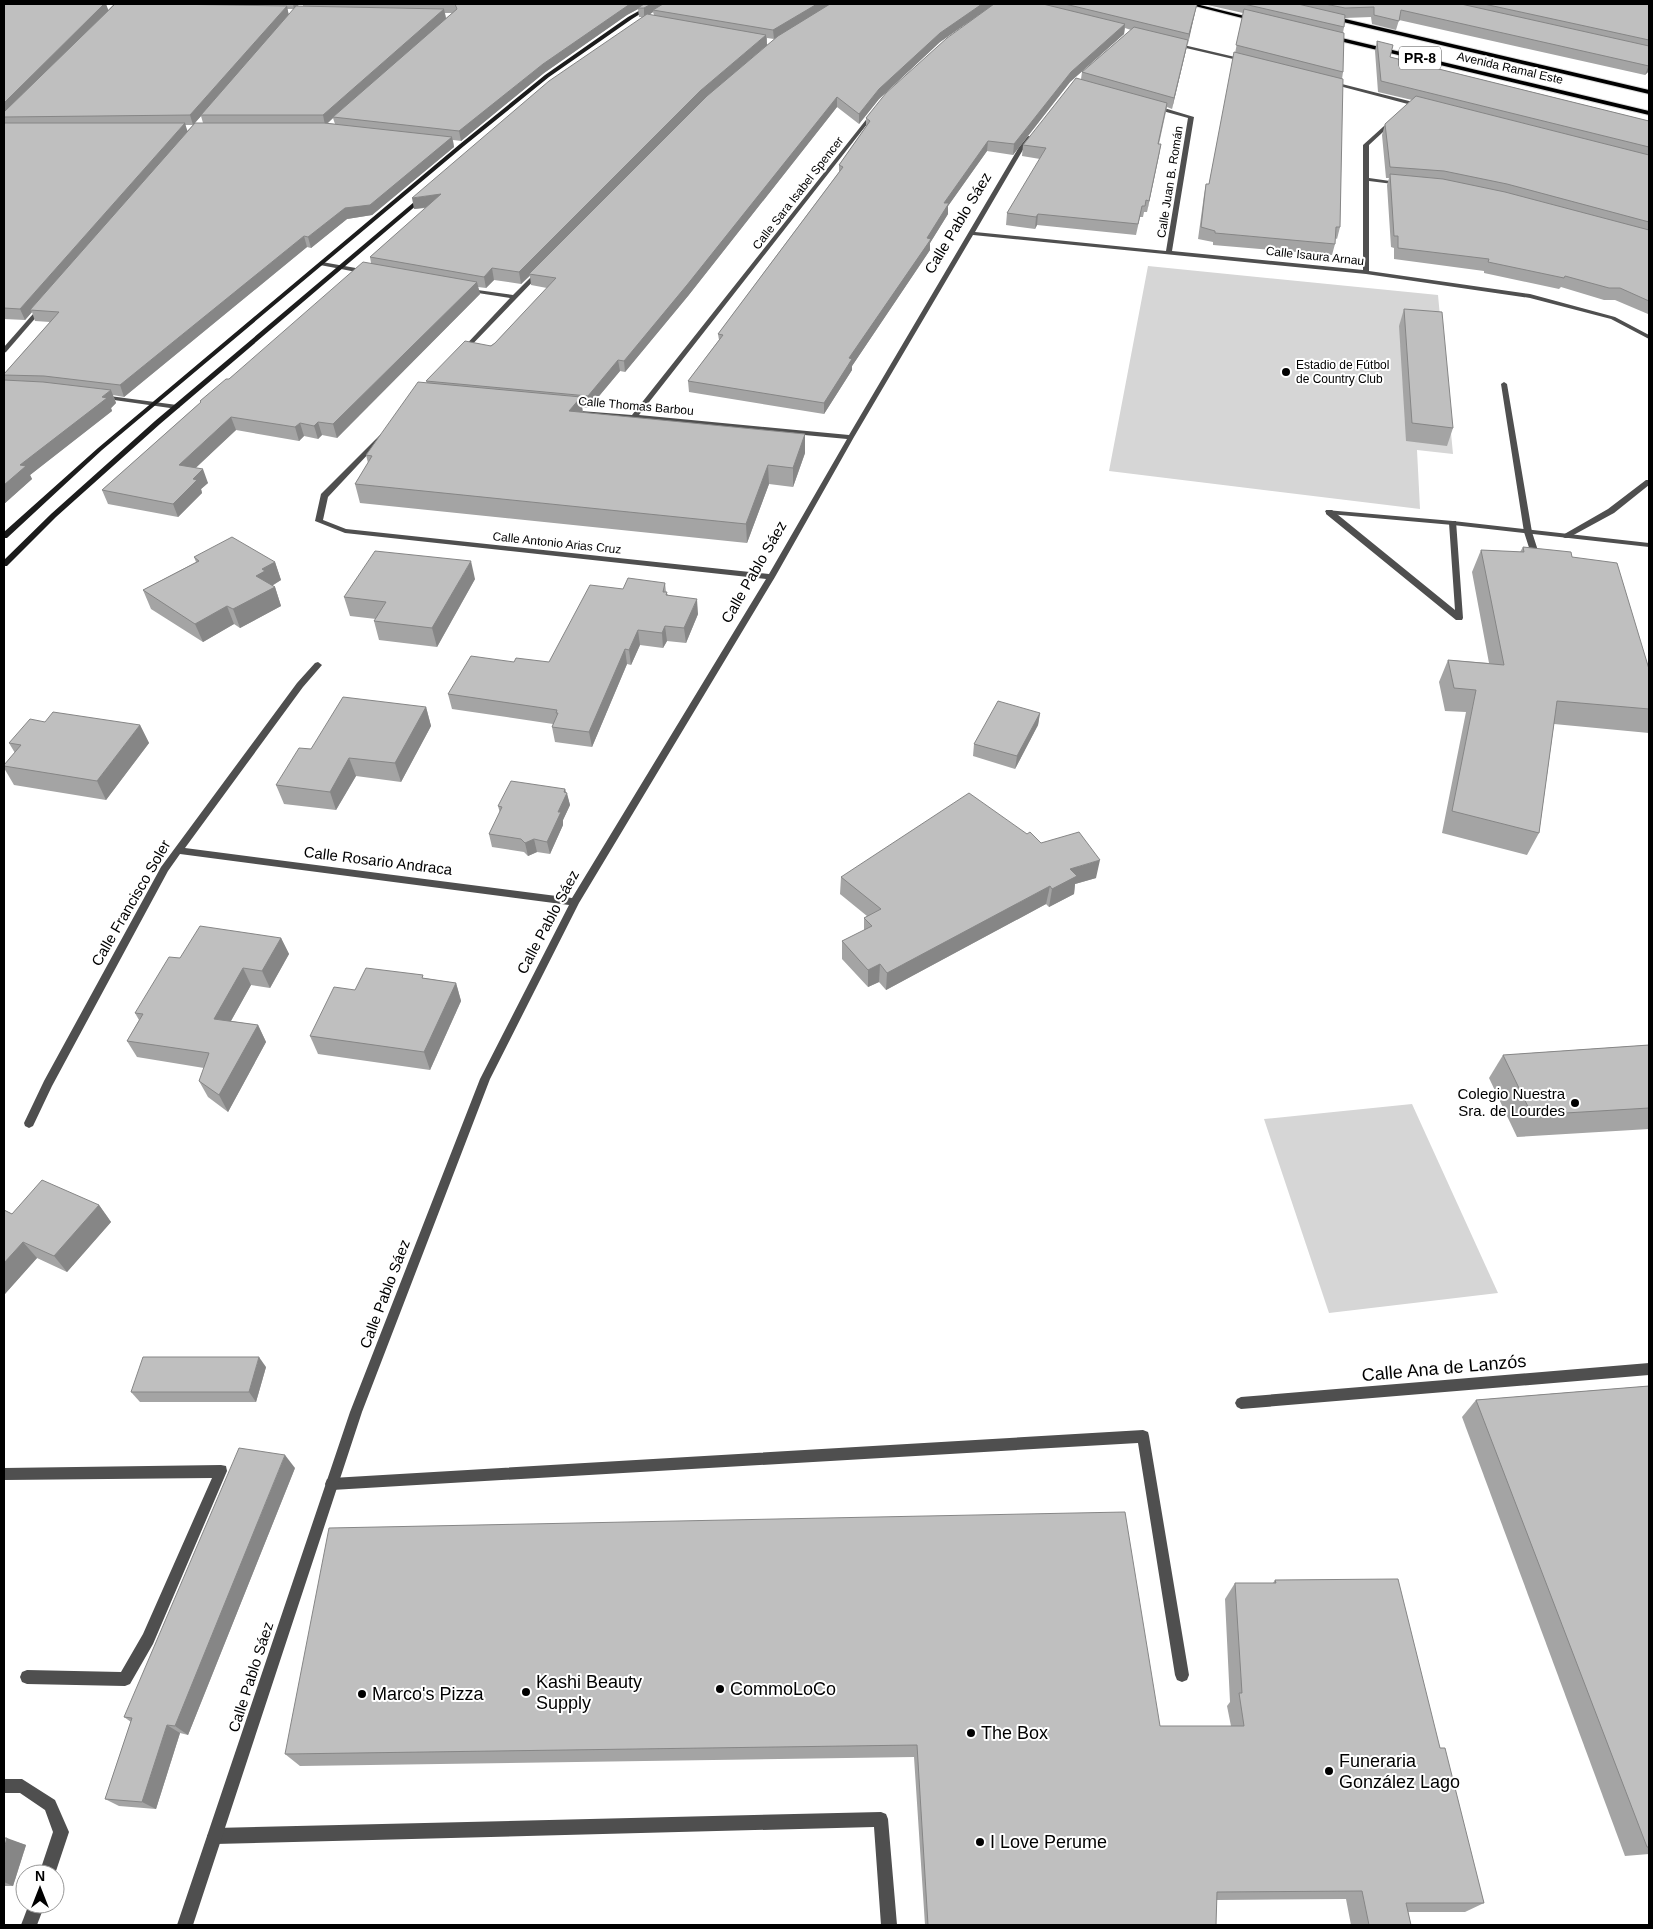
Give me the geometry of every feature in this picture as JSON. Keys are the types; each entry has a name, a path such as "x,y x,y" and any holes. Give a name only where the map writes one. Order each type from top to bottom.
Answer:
{"main road":[{"path":"1190,4 1266,22"},
{"name":"Avenida Ramal Este","path":"1316,15 1649,92"},
{"name":"Avenida Ramal Este","path":"1324,36 1649,113"}],"street":[{"path":"4,536 100,449 462,145 547,76 654,4"},
{"path":"1170,42 1257,64"},
{"path":"1324,81 1430,108"},
{"path":"1405,109 1412,103"},
{"name":"Calle Juan B. Román","path":"1146,104 1191,117 1169,253"},
{"name":"Calle Sara Isabel Spencer","path":"634,417 876,109"},
{"path":"1366,272 1366,145 1398,115"},
{"name":"Calle Pablo Sáez","path":"185,1925 356,1412 485,1079 575,902 771,578 850,437 1022,147 1033,133"},
{"path":"452,144 462,145"},
{"path":"1365,179 1412,184"},
{"path":"4,564 58,510 430,191"},
{"name":"Calle Isaura Arnau","path":"971,233 1366,272 1530,296 1613,318 1649,337"},
{"path":"454,361 548,263"},
{"path":"322,264 379,274"},
{"path":"456,287 514,297"},
{"path":"4,351 48,299"},
{"path":"1504,384 1528,532 1538,566"},
{"path":"97,397 177,407"},
{"name":"Calle Thomas Barbou","path":"566,410 850,437"},
{"name":"Calle Antonio Arias Cruz","path":"386,432 324,496 319,521 341,529 771,578"},
{"path":"1565,536 1611,510 1649,482"},
{"path":"1453,523 1459,618 1329,512 1453,523 1649,545"},
{"name":"Calle Francisco Soler","path":"29,1123 48,1084 177,850 300,685 318,665"},
{"name":"Calle Rosario Andraca","path":"177,850 575,902"},
{"name":"Calle Ana de Lanzós","path":"1241,1403 1649,1369"},
{"path":"332,1484 1143,1436 1182,1675"},
{"path":"4,1474 221,1471 148,1639 125,1679 26,1677"},
{"path":"4,1786 22,1786 50,1805 61,1832 50,1864"},
{"path":"215,1836 881,1819 889,1925"}],"shaded area":[{"name":"Estadio de Fútbol de Country Club","path":"1148,266 1438,295 1453,454 1417,450 1420,509 1109,471"},
{"path":"1412,1104 1498,1293 1329,1313 1264,1119"}],"building":[{"path":"4,4 104,4 4,103"},
{"path":"115,4 287,6 190,115 4,117 4,112"},
{"path":"455,4 630,4 543,64 459,131 333,117 457,9"},
{"path":"644,4 651,4 644,8 638,8"},
{"path":"663,4 817,4 773,30 653,10"},
{"path":"830,4 982,4 940,33 879,89 859,114 837,97 624,361 618,360 588,396 426,381 465,341 491,346 495,343 556,278 529,274 707,96 778,36"},
{"path":"994,4 1043,4 1125,24 1071,72 1014,144 988,141 944,203 949,203 927,238 931,239 849,358 852,359 824,403 688,381 723,335 718,334 843,167 839,165 870,121 866,118 886,93 947,38"},
{"path":"1065,4 1197,4 1189,34"},
{"path":"1244,4 1298,4 1345,15 1344,27"},
{"path":"1325,4 1461,4 1649,46 1649,66 1401,10 1399,21 1374,15 1374,7 1345,8"},
{"path":"1484,4 1649,4 1649,40"},
{"path":"296,6 444,9 323,115 201,115"},
{"path":"1244,9 1344,33 1343,72 1236,45"},
{"path":"647,14 766,35 700,91 519,272 492,268 484,277 370,257 441,194 412,198 549,81"},
{"path":"1134,27 1188,40 1174,98 1082,72"},
{"path":"1377,41 1393,45 1390,57 1649,121 1649,147 1381,81"},
{"path":"1234,52 1343,79 1340,227 1336,227 1335,244 1215,233 1215,231 1201,227 1206,184 1209,184"},
{"path":"1076,78 1167,103 1158,144 1161,144 1149,201 1146,200 1145,206 1142,206 1138,224 1038,214 1036,217 1007,213 1046,148 1023,145"},
{"path":"1416,96 1649,155 1649,222 1507,184 1444,171 1390,167 1385,124"},
{"path":"4,123 185,123 20,309 4,308"},
{"path":"195,123 324,123 452,137 370,205 345,208 308,237 304,236 120,385 44,376 4,375 59,312 30,310"},
{"path":"1390,174 1443,179 1505,192 1649,230 1649,301 1620,288 1609,288 1565,276 1564,278 1488,262 1489,259 1398,248 1398,236 1394,236"},
{"path":"363,262 477,282 333,424 318,422 314,426 300,423 295,427 231,417 179,465 203,469 193,479 197,480 173,504 102,490 200,401 226,379 229,379"},
{"path":"1404,309 1442,312 1453,428 1412,423"},
{"path":"4,380 43,382 111,390 102,397 107,398 20,465 26,466 4,485"},
{"path":"418,382 581,397 569,411 805,434 793,468 768,465 746,524 355,484 372,456 366,455"},
{"path":"232,537 275,562 262,569 265,571 256,576 275,587 233,609 227,606 195,624 143,590 199,561 194,557"},
{"path":"1523,547 1571,552 1572,557 1617,563 1649,669 1649,709 1557,701 1539,833 1452,811 1476,690 1454,688 1448,660 1504,665 1481,550 1524,552"},
{"path":"375,551 471,561 432,628 374,621 386,602 344,597"},
{"path":"628,578 665,583 663,592 667,592 666,595 697,599 684,628 665,626 662,633 638,630 629,650 625,649 589,732 552,727 558,713 556,713 557,710 448,694 471,656 514,662 516,658 549,662 590,585 623,589"},
{"path":"343,697 426,707 395,763 349,758 330,792 276,785 299,748 311,749"},
{"path":"998,701 1040,713 1017,756 974,744"},
{"path":"53,712 140,725 97,781 4,766 21,745 9,743 30,719 45,722"},
{"path":"511,781 565,789 564,792 567,793 558,812 561,812 547,842 534,839 525,843 521,839 489,834 502,807 498,806"},
{"path":"969,793 1027,834 1030,832 1041,843 1079,832 1100,860 1070,869 1077,876 1052,889 1050,886 887,973 880,964 868,970 842,941 872,926 864,918 881,909 841,877"},
{"path":"200,926 281,938 262,971 243,968 214,1019 258,1025 219,1095 199,1081 209,1053 127,1041 143,1014 135,1013 169,957 180,958"},
{"path":"366,968 423,975 422,978 456,983 424,1052 310,1036 334,987 355,990"},
{"path":"1649,1045 1649,1108 1532,1115 1503,1055"},
{"path":"42,1180 99,1205 54,1256 23,1242 4,1263 4,1210 12,1214"},
{"path":"143,1357 259,1357 249,1392 131,1392"},
{"path":"1649,1386 1649,1847 1647,1847 1476,1400"},
{"path":"239,1448 285,1455 175,1726 167,1725 142,1802 105,1799 132,1718 124,1717"},
{"path":"1125,1512 1160,1726 1244,1726 1239,1693 1242,1693 1235,1583 1276,1583 1275,1580 1398,1579 1440,1748 1445,1748 1484,1903 1406,1903 1411,1925 1369,1925 1362,1891 1217,1892 1216,1925 928,1925 917,1745 285,1754 329,1528"},
{"path":"4,1838 7,1838 4,1849"}],"place":[{"name":"Estadio de Fútbol de Country Club","path":"1286,372"},
{"name":"Colegio Nuestra Sra. de Lourdes","path":"1575,1103"},
{"name":"CommoLoCo","path":"720,1689"},
{"name":"Kashi Beauty Supply","path":"526,1692"},
{"name":"Marco's Pizza","path":"362,1694"},
{"name":"The Box","path":"971,1733"},
{"name":"Funeraria González Lago","path":"1329,1771"},
{"name":"I Love Perume","path":"980,1842"}]}
